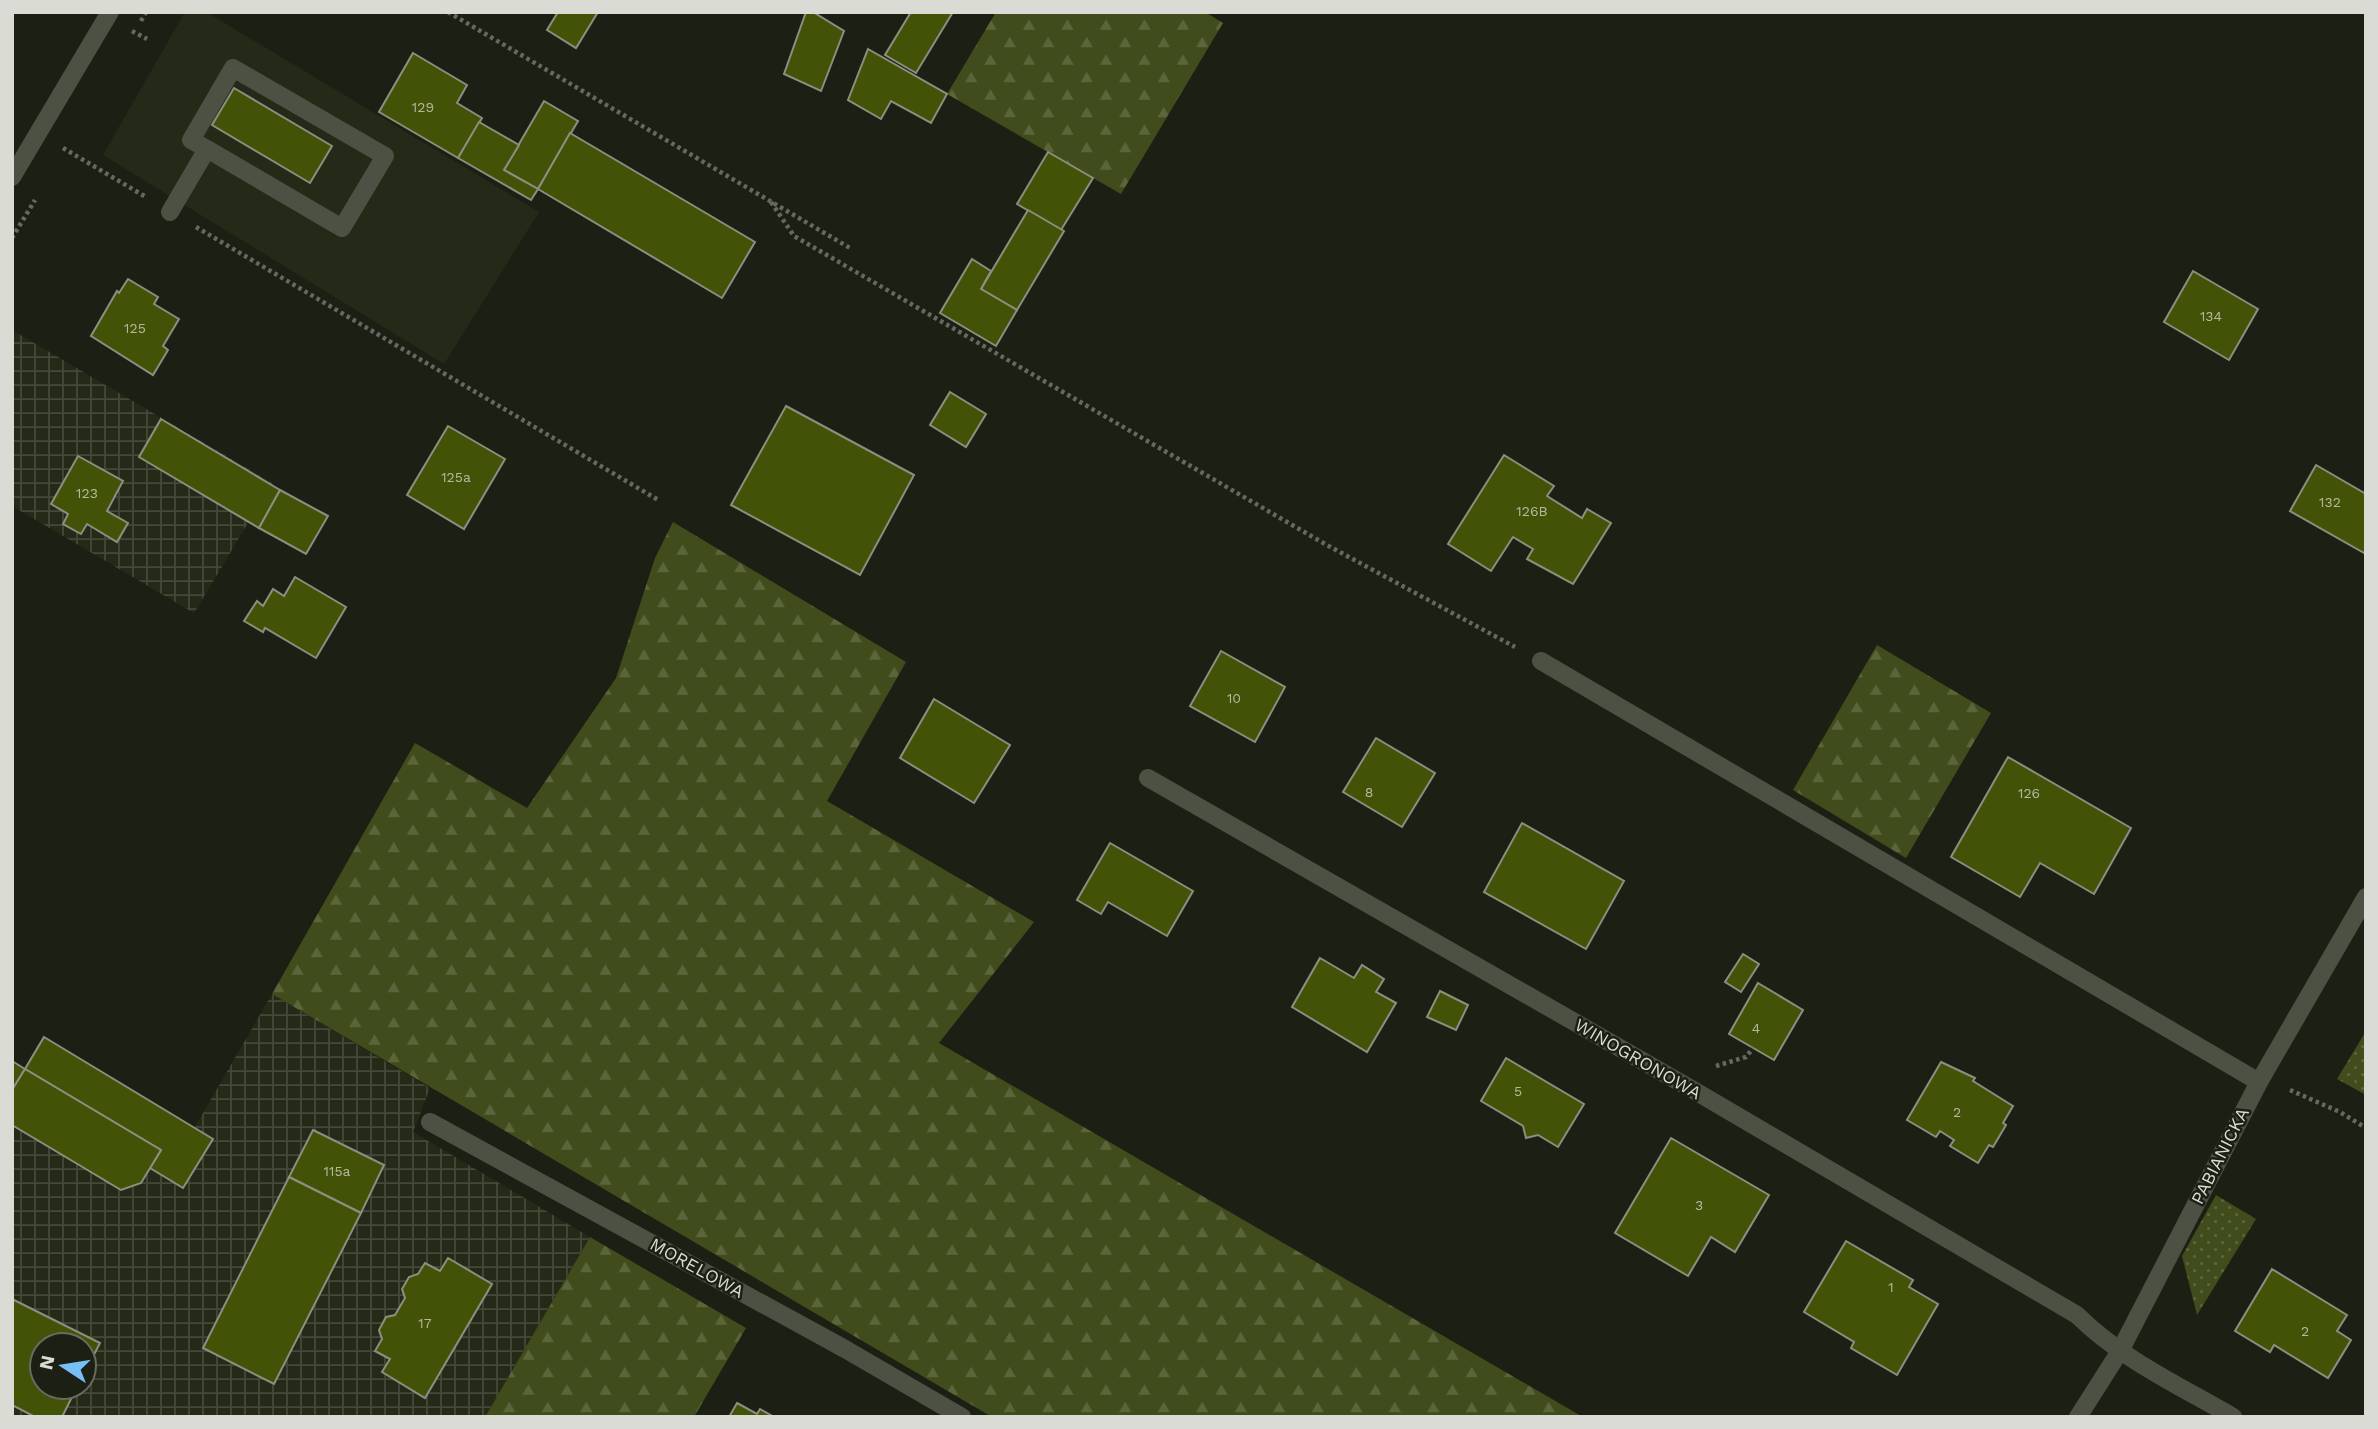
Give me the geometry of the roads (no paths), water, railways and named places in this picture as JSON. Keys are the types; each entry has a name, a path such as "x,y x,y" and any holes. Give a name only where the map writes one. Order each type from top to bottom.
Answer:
{"street":[{"path":"12,177 110,12"},
{"path":"233,68 385,156 342,228 207,149 191,140 233,68"},
{"path":"170,212 207,149"},
{"path":"1541,661 2259,1082"},
{"name":"WINOGRONOWA","path":"1148,778 1695,1091 2077,1315 2120,1351 2233,1417"},
{"name":"PABIANICKA","path":"2078,1417 2120,1351 2259,1082 2366,897"},
{"name":"MORELOWA","path":"430,1122 845,1349 962,1417"}]}
